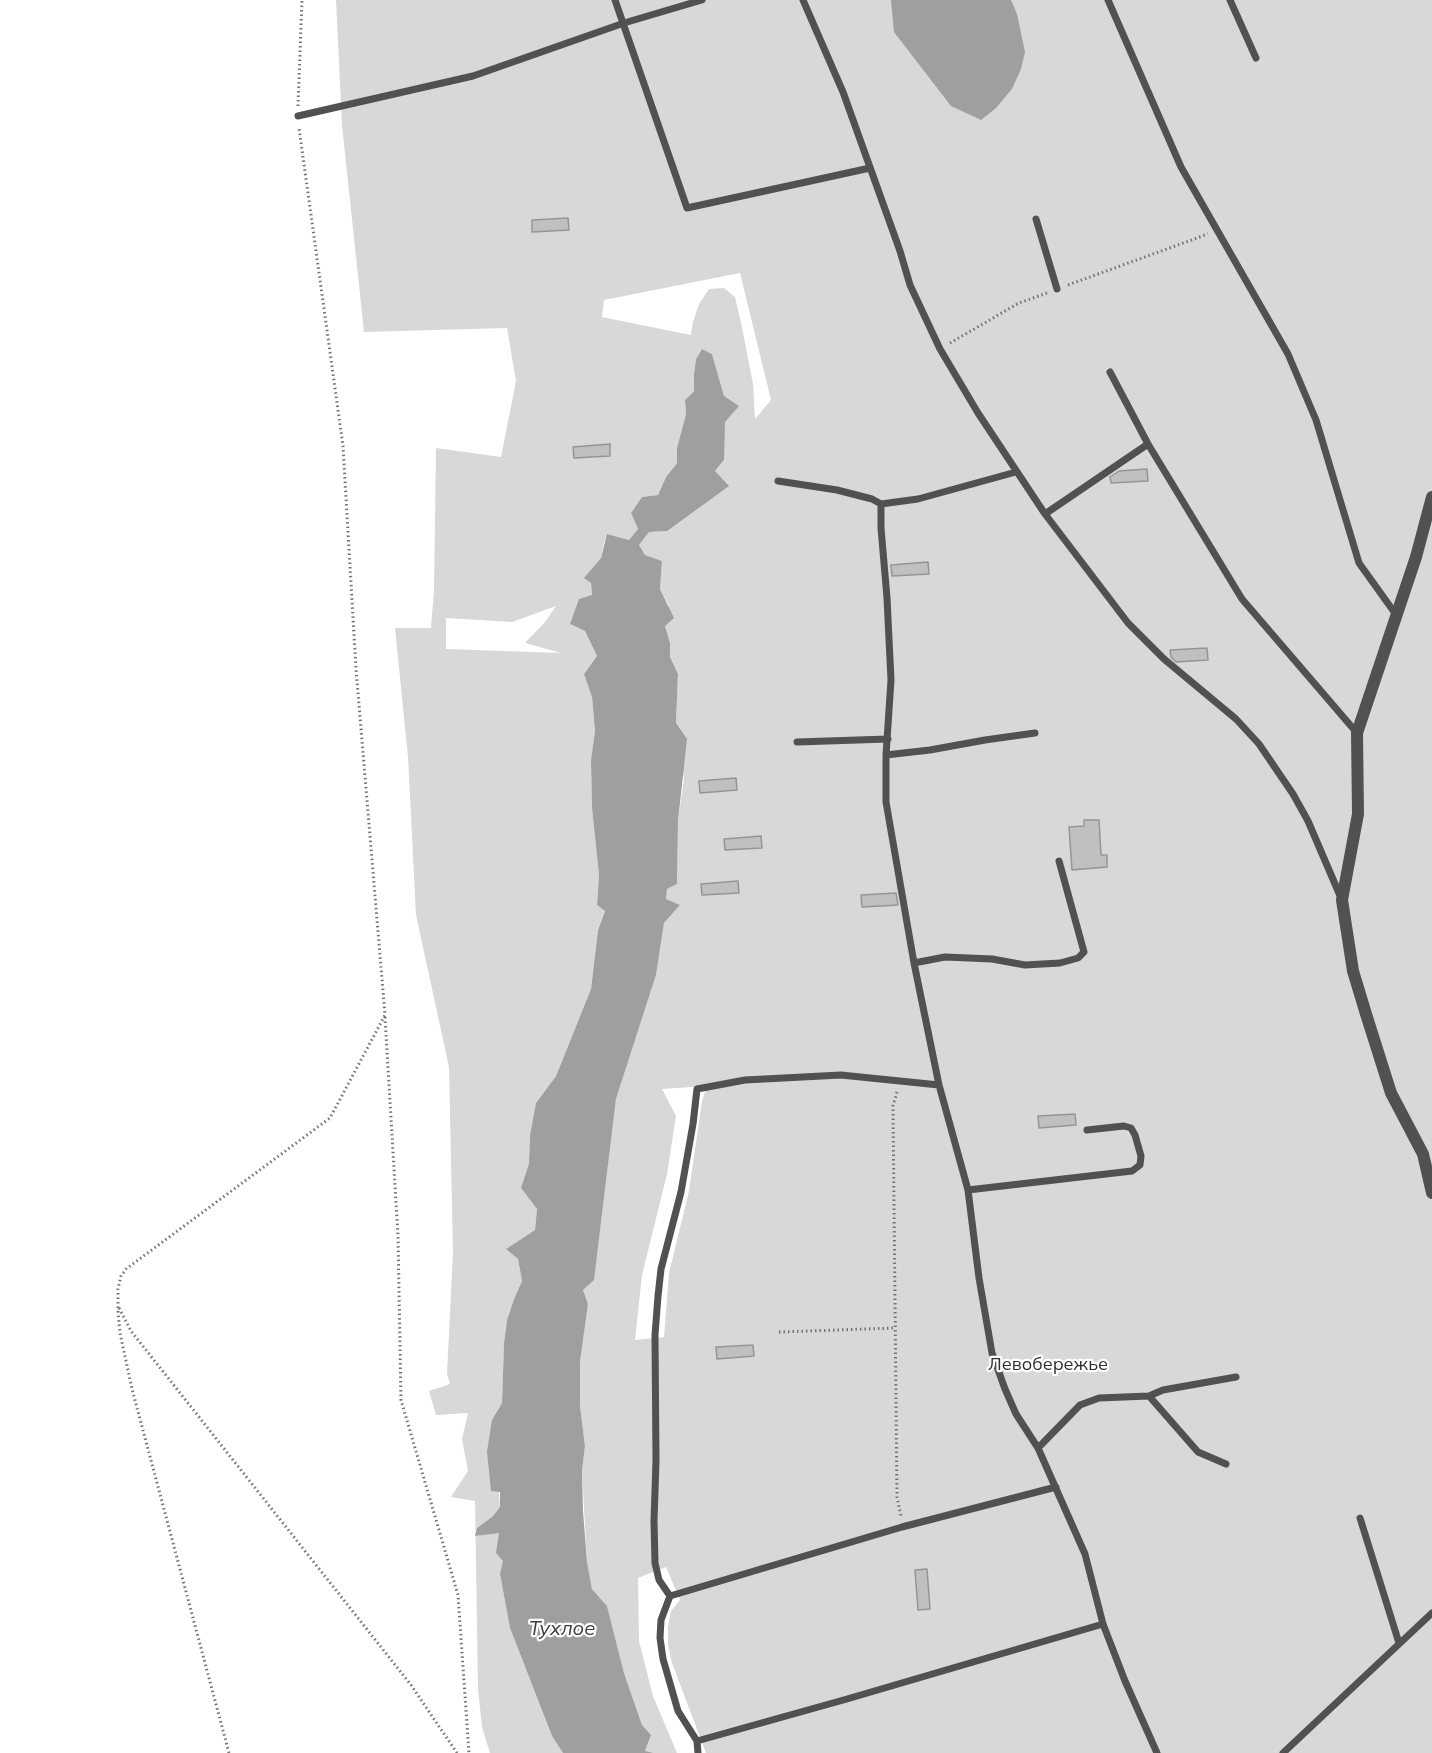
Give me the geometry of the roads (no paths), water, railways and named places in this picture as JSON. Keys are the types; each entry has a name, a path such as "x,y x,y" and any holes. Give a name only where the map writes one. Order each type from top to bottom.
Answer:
{"street":[{"path":"1432,497 1416,557 1357,733 1358,814 1342,900 1353,971 1366,1014 1391,1093 1423,1155 1432,1192"}],"lane":[{"path":"615,0 687,208 870,168"},
{"path":"298,116 473,76 624,23 702,0"},
{"path":"803,0 843,92 910,285 940,349 1016,472 1128,623 1164,659 1236,719 1259,744 1308,820 1342,900"},
{"path":"1108,0 1181,166 1288,354 1316,420 1359,562 1396,616"},
{"path":"1230,0 1256,57"},
{"path":"1036,219 1057,289"},
{"path":"1110,372 1148,444 1242,599 1357,733"},
{"path":"1045,514 1148,444"},
{"path":"778,481 837,490 872,499 881,504 918,498 1016,472"},
{"path":"881,504 891,680 886,754 886,802 914,963 939,1085 968,1190 979,1278 992,1353 1016,1414 1038,1448 1085,1554 1103,1624 1157,1753"},
{"path":"886,754 930,750 1035,733"},
{"path":"797,742 888,739"},
{"path":"914,963 945,957 992,959 1025,965 1060,963 1078,958 1084,952 1059,861"},
{"path":"670,1596 659,1580 655,1563 655,1335 661,1269 681,1192 697,1089 745,1080 842,1075 939,1085"},
{"path":"968,1190 1132,1171 1140,1165 1141,1156 1131,1128 1124,1126 1087,1130"},
{"path":"1038,1448 1080,1405 1099,1398 1149,1396 1163,1390 1236,1377"},
{"path":"1149,1396 1198,1452 1226,1464"},
{"path":"670,1596 903,1527 1056,1487"},
{"path":"1360,1518 1399,1643"},
{"path":"670,1596 661,1620 660,1638 663,1659 678,1711 697,1741 698,1753"},
{"path":"1282,1753 1432,1613"},
{"path":"697,1741 1103,1624"}],"water":[{"path":"891,0 1011,0 1017,14 1025,52 1021,69 1012,89 996,108 981,120 951,106 894,32"},
{"name":"Тухлое","path":"702,349 712,354 724,396 739,406 725,422 724,460 715,471 729,486 667,531 649,532 639,545 645,555 662,561 660,589 674,618 665,626 670,643 670,657 678,674 676,723 687,739 678,821 677,884 667,889 666,899 680,905 664,923 656,975 616,1099 594,1280 583,1290 588,1304 580,1362 580,1406 585,1446 582,1471 583,1511 587,1562 592,1589 607,1606 624,1673 642,1725 651,1735 645,1751 654,1753 563,1753 552,1736 510,1628 500,1574 503,1561 496,1553 499,1533 475,1536 477,1528 493,1516 500,1507 500,1492 491,1491 487,1452 492,1420 502,1403 507,1320 522,1281 518,1259 506,1249 535,1230 537,1209 521,1188 529,1163 530,1135 536,1103 556,1076 591,989 598,930 605,911 597,905 599,875 592,808 591,760 595,731 592,697 584,674 597,656 585,631 570,624 579,599 592,595 591,583 584,578 601,558 607,534 629,540 638,529 631,513 642,497 658,495 666,477 677,463 677,448 686,414 685,400 694,391 696,359"}],"park label":[{"name":"Левобережье","path":"1048,1365"}]}
